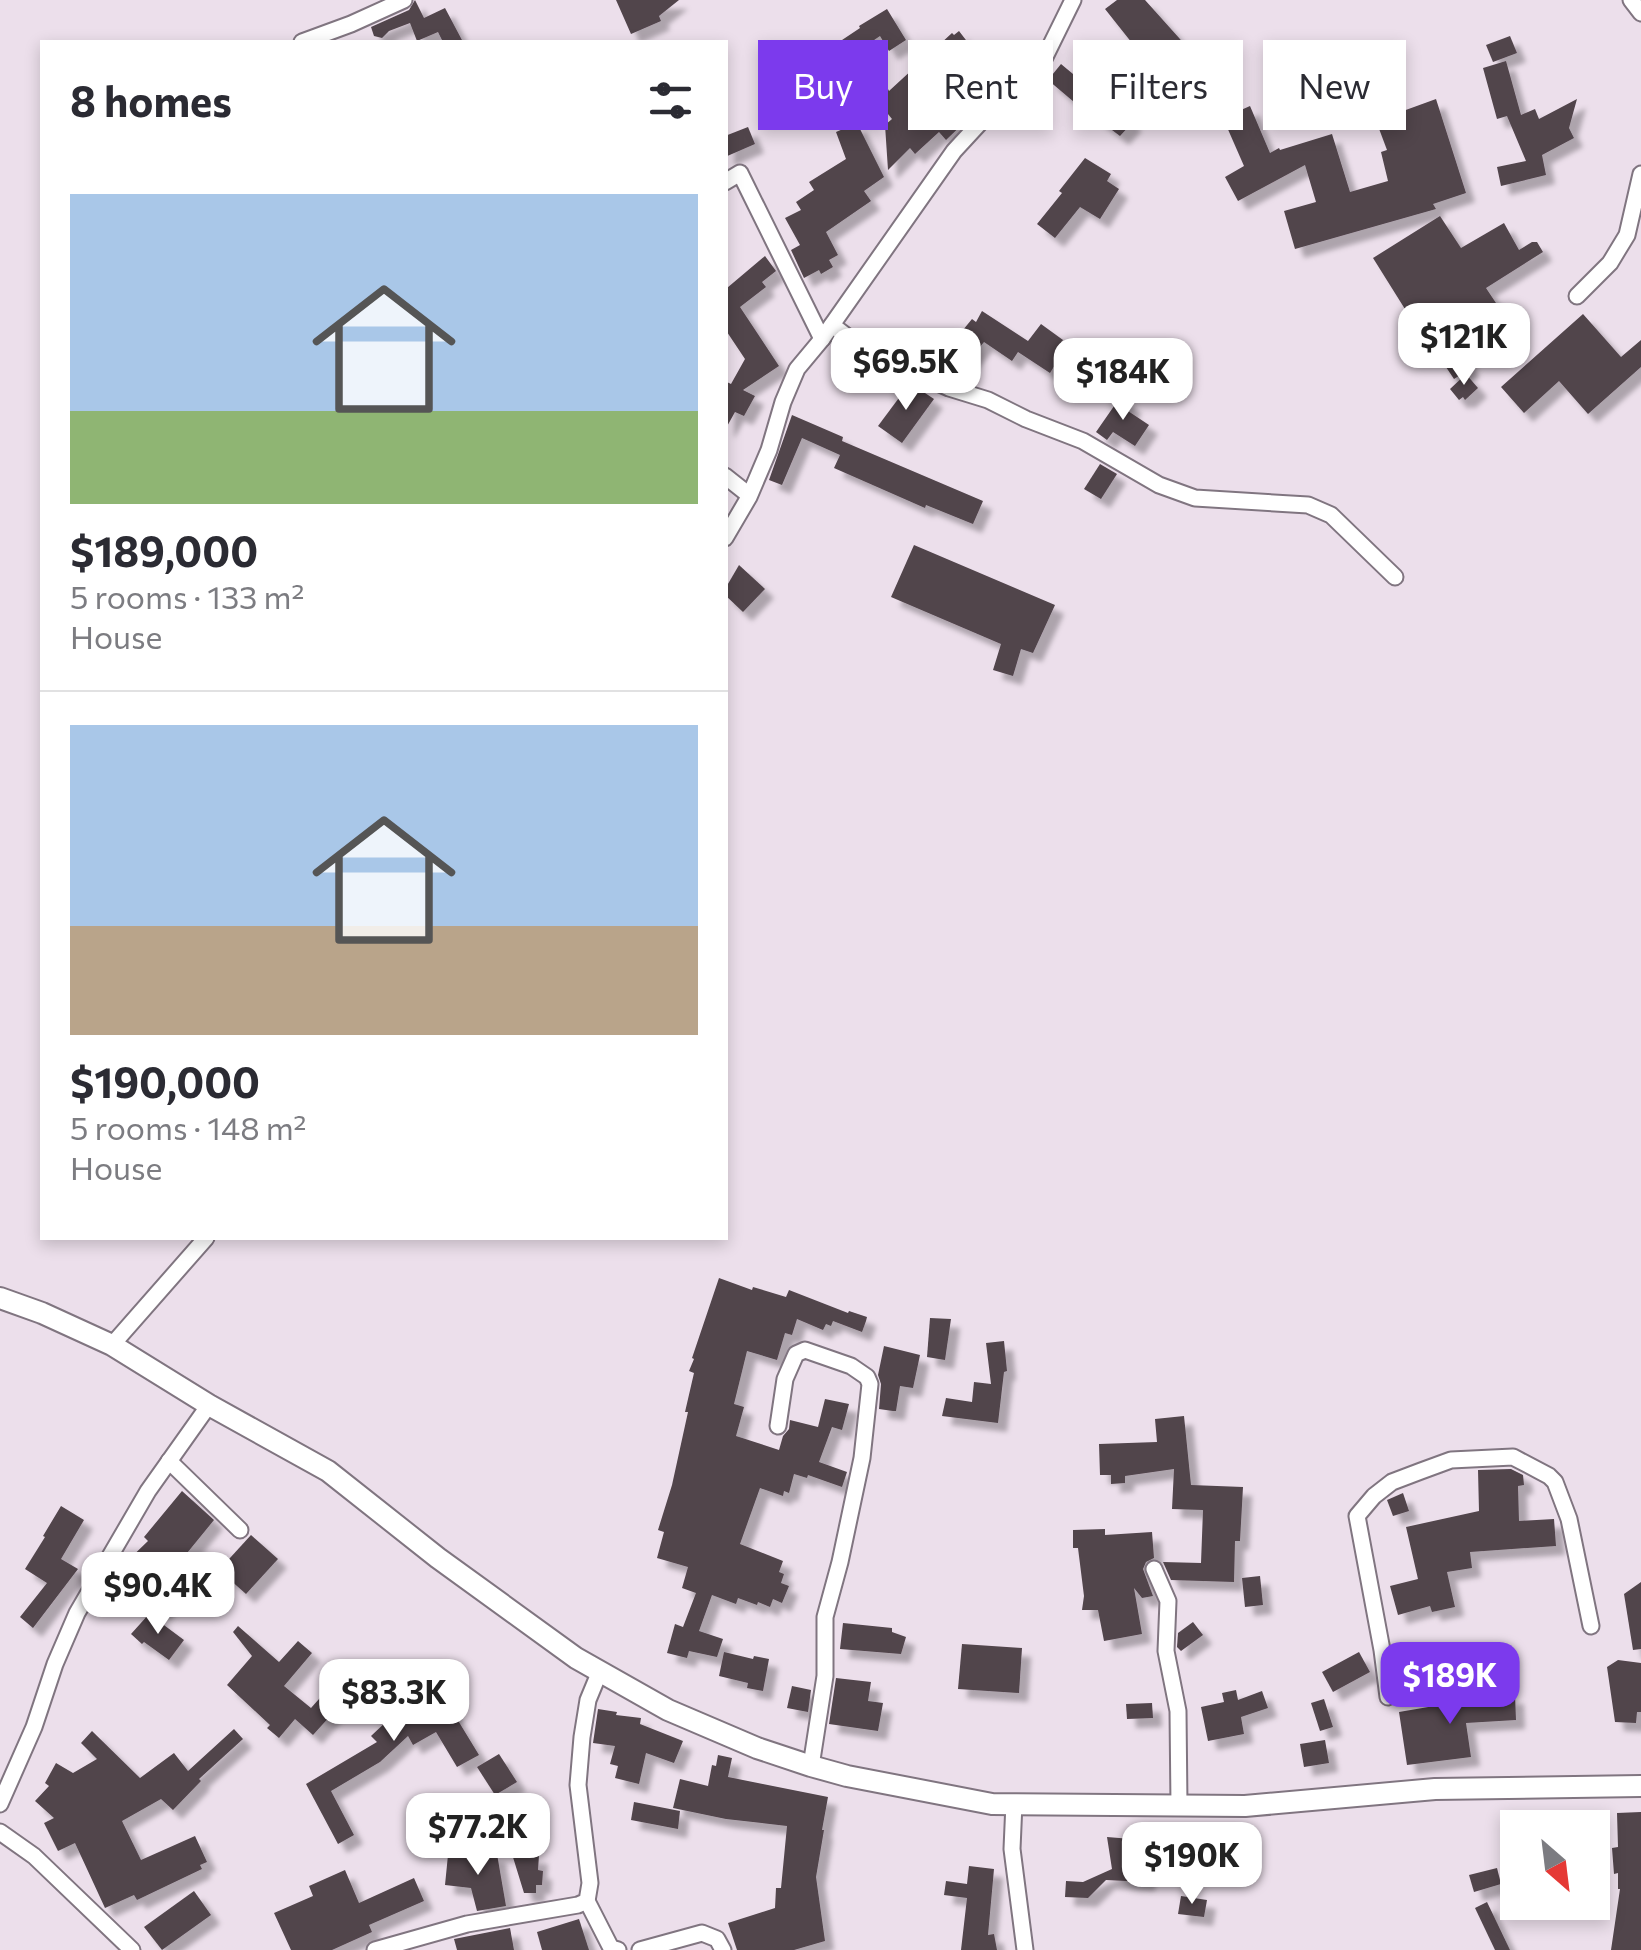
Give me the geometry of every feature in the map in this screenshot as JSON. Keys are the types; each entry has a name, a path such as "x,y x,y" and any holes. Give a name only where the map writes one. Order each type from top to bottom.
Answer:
{"street":[{"path":"308,40 404,0"},
{"path":"728,533 750,495 798,369 954,151 1042,62 1073,0"},
{"path":"1631,0 1641,13"},
{"path":"728,180 740,174 822,340"},
{"path":"1577,296 1610,264 1627,235 1641,174"},
{"path":"832,325 865,350 1083,441 1159,485 1195,498 1308,505 1331,515 1395,578"},
{"path":"728,478 750,495"},
{"path":"112,1346 204,1240"},
{"path":"0,1298 112,1346 328,1471 438,1558 576,1658 668,1710 756,1748 811,1766 992,1804 1245,1806 1435,1788 1641,1786"},
{"path":"778,1426 786,1380 796,1354 805,1350 851,1366 867,1377 870,1396 862,1458 826,1617 824,1676 811,1766"},
{"path":"0,1804 77,1614 148,1491 209,1405"},
{"path":"1388,1697 1357,1516 1392,1482 1451,1460 1512,1458 1550,1476 1568,1520 1592,1626"},
{"path":"169,1460 240,1530"},
{"path":"1154,1569 1168,1601 1166,1652 1178,1711 1179,1806"},
{"path":"600,1671 588,1700 578,1785 590,1883 587,1901 611,1948 618,1950"},
{"path":"1014,1804 1012,1849 1025,1950"},
{"path":"0,1832 34,1856 132,1950"},
{"path":"374,1950 434,1932 578,1906 587,1901"},
{"path":"640,1950 702,1933 718,1940 723,1950"}],"building":[{"path":"415,0 424,18 445,8 462,40 442,40 438,32 417,40 410,23 382,38 374,36 371,27 409,10"},
{"path":"616,0 679,0 659,16 661,21 631,34"},
{"path":"1117,0 1145,0 1181,40 1130,40 1105,9"},
{"path":"887,9 906,40 889,51 888,40 880,36 874,40 842,40"},
{"path":"959,31 966,40 944,40"},
{"path":"1510,36 1517,53 1493,62 1486,45"},
{"path":"1506,61 1521,115 1535,109 1539,119 1577,99 1569,128 1574,138 1542,155 1546,175 1501,186 1497,167 1526,161 1507,116 1497,119 1483,68"},
{"path":"1061,64 1073,74 1073,101 1053,84 1053,74"},
{"path":"908,74 908,130 956,130 946,140 939,132 915,154 910,148 888,170 885,130 892,119 888,114 889,91"},
{"path":"1436,99 1466,193 1433,204 1436,209 1295,249 1284,211 1316,202 1305,165 1238,201 1225,177 1244,166 1228,130 1243,130 1243,109 1250,106 1270,153 1332,134 1350,192 1388,181 1381,152 1387,150 1380,130 1406,130 1406,110"},
{"path":"748,127 755,144 728,156 728,135"},
{"path":"860,130 884,177 864,191 871,201 826,232 838,255 829,260 833,267 804,278 791,250 800,245 785,218 801,210 796,202 814,190 809,182 846,159 836,132"},
{"path":"1085,158 1111,174 1107,181 1119,189 1100,219 1080,207 1055,238 1037,224"},
{"path":"1440,216 1461,248 1504,223 1519,250 1537,242 1543,252 1486,288 1502,312 1490,320 1495,330 1485,335 1490,345 1464,357 1471,368 1454,379 1438,355 1435,357 1373,258"},
{"path":"765,256 776,271 762,282 766,287 740,307 779,366 743,390 755,396 744,416 735,412 728,425 728,382 731,384 745,359 728,334 728,287"},
{"path":"982,311 1028,341 1041,324 1063,340 1061,343 1066,347 1050,373 1018,352 1012,361 984,342 954,378 935,364"},
{"path":"1583,314 1621,357 1641,340 1641,367 1588,414 1559,381 1524,413 1501,387"},
{"path":"1466,374 1478,388 1465,400 1459,400 1450,389"},
{"path":"910,383 934,399 902,443 878,426"},
{"path":"1121,396 1133,405 1128,411 1149,425 1135,446 1113,432 1107,440 1096,432"},
{"path":"792,415 843,437 842,441 983,501 973,524 926,505 925,508 834,468 840,455 802,438 782,485 769,480"},
{"path":"1100,464 1117,474 1101,499 1084,489"},
{"path":"914,545 1055,605 1033,653 1021,649 1013,676 993,670 1001,644 891,597"},
{"path":"739,565 765,589 743,612 728,598 728,584"},
{"path":"719,1278 786,1297 789,1290 867,1317 862,1332 833,1321 823,1330 797,1319 792,1335 785,1333 777,1360 747,1351 734,1404 744,1407 736,1436 779,1450 790,1420 818,1427 825,1399 849,1404 842,1430 832,1427 819,1462 847,1472 842,1487 794,1474 789,1493 784,1491 783,1496 760,1488 740,1544 783,1561 781,1583 789,1586 782,1603 773,1599 770,1607 738,1598 736,1604 712,1595 699,1631 723,1639 717,1657 689,1651 687,1658 667,1653 675,1624 683,1627 696,1593 682,1588 688,1567 657,1558 664,1532 658,1530 688,1412 694,1373 689,1371 692,1358"},
{"path":"930,1318 951,1319 945,1360 927,1357"},
{"path":"1004,1341 1007,1371 998,1423 942,1416 946,1398 972,1402 974,1382 991,1384 986,1343"},
{"path":"884,1346 920,1355 913,1388 900,1386 896,1411 879,1409 878,1375"},
{"path":"1184,1416 1191,1485 1243,1487 1234,1582 1171,1580 1163,1562 1201,1563 1203,1510 1172,1509 1174,1469 1125,1476 1125,1483 1111,1484 1111,1475 1100,1475 1099,1444 1157,1442 1155,1419"},
{"path":"1511,1469 1523,1475 1524,1485 1518,1486 1519,1521 1554,1519 1556,1546 1470,1552 1472,1568 1447,1572 1455,1607 1432,1612 1430,1606 1398,1615 1390,1586 1418,1579 1406,1527 1479,1511 1478,1470"},
{"path":"182,1491 214,1520 165,1580 178,1596 161,1611 119,1569 148,1541 144,1537"},
{"path":"1403,1493 1409,1511 1393,1516 1387,1500"},
{"path":"61,1506 84,1520 61,1559 78,1569 33,1628 20,1617 47,1583 25,1569"},
{"path":"1105,1529 1105,1535 1152,1532 1154,1558 1143,1569 1153,1596 1142,1598 1134,1588 1142,1634 1104,1641 1098,1610 1082,1610 1084,1596 1073,1530"},
{"path":"251,1535 278,1559 246,1594 219,1570"},
{"path":"1260,1576 1263,1605 1245,1607 1242,1578"},
{"path":"1641,1582 1641,1649 1633,1650 1624,1594"},
{"path":"149,1614 184,1640 169,1660 131,1634"},
{"path":"1193,1622 1203,1635 1181,1651 1177,1647 1178,1633"},
{"path":"843,1623 892,1628 892,1632 906,1637 901,1654 840,1649"},
{"path":"238,1626 279,1662 298,1641 312,1653 284,1686 311,1708 327,1690 342,1703 313,1735 295,1719 279,1738 227,1685 252,1656 233,1632"},
{"path":"962,1644 1022,1648 1019,1693 958,1689"},
{"path":"724,1652 769,1659 763,1691 719,1676"},
{"path":"1359,1652 1370,1672 1333,1692 1322,1672"},
{"path":"1618,1660 1641,1663 1641,1712 1637,1712 1636,1723 1615,1722 1607,1667"},
{"path":"416,1672 451,1709 479,1755 457,1767 436,1732 413,1745 408,1736 380,1762 331,1791 354,1835 338,1844 306,1784 377,1742 371,1736 388,1720 377,1709"},
{"path":"836,1678 871,1682 868,1701 883,1703 878,1731 829,1724"},
{"path":"792,1686 811,1690 808,1712 787,1708"},
{"path":"1236,1690 1238,1700 1262,1691 1268,1708 1241,1717 1244,1734 1208,1741 1201,1707 1224,1702 1222,1693"},
{"path":"1515,1695 1516,1720 1466,1723 1471,1757 1407,1765 1399,1712"},
{"path":"1324,1699 1333,1727 1320,1731 1311,1703"},
{"path":"1152,1703 1153,1718 1127,1719 1126,1704"},
{"path":"598,1709 641,1718 640,1724 683,1741 674,1763 646,1753 639,1784 615,1778 618,1766 610,1764 615,1746 593,1743"},
{"path":"234,1729 243,1739 199,1779 173,1810 161,1799 122,1821 141,1860 195,1836 207,1862 200,1865 202,1869 137,1900 134,1895 105,1908 75,1843 58,1851 44,1823 54,1818 35,1801 49,1786 45,1783 56,1763 73,1773 97,1759 81,1743 92,1731 140,1778 174,1753 188,1771"},
{"path":"1325,1740 1329,1763 1304,1767 1300,1744"},
{"path":"499,1754 517,1782 495,1795 477,1767"},
{"path":"718,1755 732,1758 728,1777 828,1797 816,1877 825,1941 794,1950 737,1950 728,1923 775,1908 776,1888 781,1888 787,1826 673,1808 680,1779 708,1786"},
{"path":"634,1802 680,1811 678,1829 631,1820"},
{"path":"1641,1812 1641,1950 1611,1950 1620,1889 1618,1873 1614,1874 1612,1848 1618,1847 1617,1813"},
{"path":"1107,1837 1168,1842 1165,1868 1148,1867 1146,1882 1106,1880 1088,1898 1065,1897 1066,1881 1083,1882 1112,1869"},
{"path":"461,1850 497,1854 506,1906 477,1911 471,1888 445,1885 448,1855 460,1857"},
{"path":"512,1854 539,1855 542,1885 536,1885 536,1893 524,1893"},
{"path":"969,1866 994,1869 988,1935 994,1934 997,1950 961,1950 967,1898 944,1895 946,1881 967,1884"},
{"path":"1497,1868 1500,1884 1474,1892 1469,1875"},
{"path":"345,1870 359,1903 414,1878 424,1901 369,1925 372,1932 332,1950 291,1950 274,1913 313,1896 309,1886"},
{"path":"194,1891 211,1915 162,1950 144,1927"},
{"path":"1181,1896 1207,1900 1204,1917 1178,1914"},
{"path":"1487,1902 1510,1950 1495,1950 1475,1908"},
{"path":"579,1919 589,1950 542,1950 537,1932"},
{"path":"510,1928 514,1950 457,1950 454,1939"}]}
